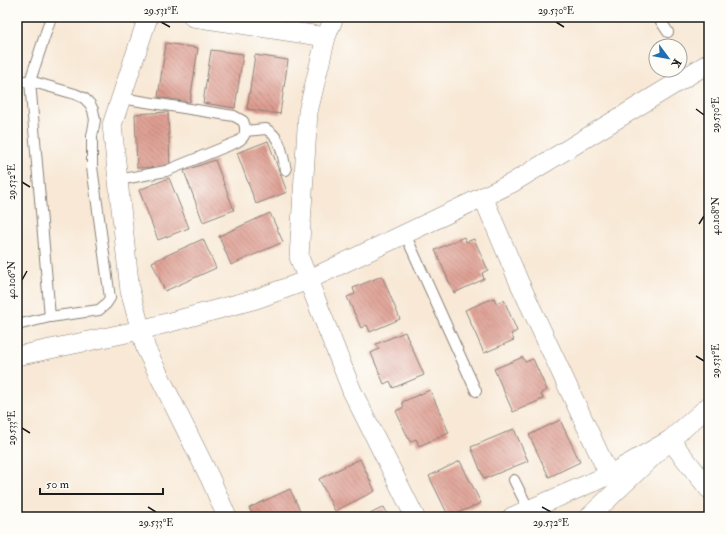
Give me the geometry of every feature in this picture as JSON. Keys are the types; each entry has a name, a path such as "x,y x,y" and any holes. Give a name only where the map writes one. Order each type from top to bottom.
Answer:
{"street":[{"path":"148,17 112,125 130,291 146,349 210,478 227,517"},
{"path":"193,17 249,21 326,37"},
{"path":"334,17 326,37 308,112 299,257 352,391 415,517"},
{"path":"17,356 141,330 256,299 308,280 512,183 709,63"},
{"path":"483,197 519,282 609,475"},
{"path":"589,517 670,440 709,406"},
{"path":"521,513 609,475 670,440"},
{"path":"670,440 709,489"}],"lane":[{"path":"50,317 30,81 51,17"},
{"path":"658,17 668,32"},
{"path":"17,81 30,81 75,94 84,98 94,110 95,120 92,136 92,167 110,298 99,310 50,317 17,325"},
{"path":"118,180 166,171 237,142 246,131 243,121 234,116 121,98"},
{"path":"246,131 266,129 276,136 280,143 286,170"},
{"path":"405,234 476,390"},
{"path":"514,480 521,513"}],"building":[{"path":"166,43 198,48 190,102 158,97"},
{"path":"211,50 243,54 235,108 203,103"},
{"path":"255,55 288,60 280,114 247,109"},
{"path":"168,112 170,167 137,168 135,114"},
{"path":"268,141 287,192 256,204 237,153"},
{"path":"215,160 234,210 203,222 184,171"},
{"path":"169,178 189,228 158,240 139,190"},
{"path":"270,213 283,242 231,265 219,236"},
{"path":"464,237 466,242 474,239 488,270 482,273 484,279 454,293 435,250"},
{"path":"203,239 216,268 165,291 152,262"},
{"path":"382,276 400,319 370,332 367,325 361,328 347,297 355,294 353,288"},
{"path":"494,298 496,303 504,300 517,331 511,334 514,340 484,353 465,310"},
{"path":"405,332 424,375 393,388 390,381 384,384 371,353 379,349 376,344"},
{"path":"523,357 525,362 533,359 547,390 541,393 543,399 513,412 494,369"},
{"path":"430,390 449,433 419,446 416,439 410,442 396,411 404,407 402,402"},
{"path":"560,420 580,462 549,477 529,435"},
{"path":"514,429 528,461 484,479 471,447"},
{"path":"360,459 375,491 335,511 319,479"},
{"path":"460,461 481,503 449,517 429,476"},
{"path":"290,489 303,517 254,517 249,508"},
{"path":"384,507 389,517 364,517"}]}
